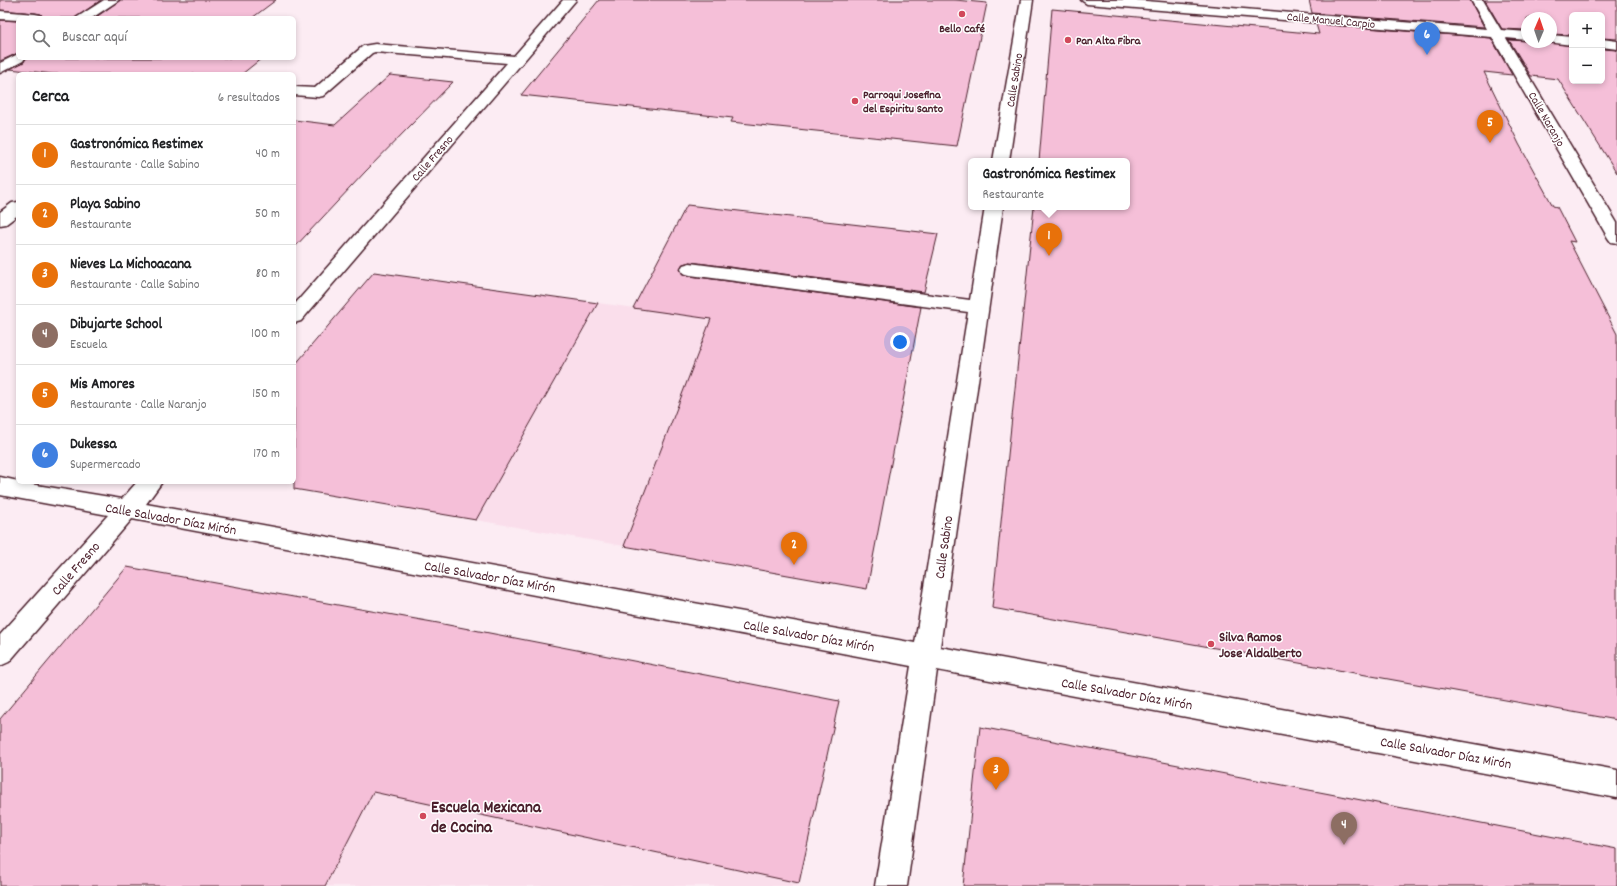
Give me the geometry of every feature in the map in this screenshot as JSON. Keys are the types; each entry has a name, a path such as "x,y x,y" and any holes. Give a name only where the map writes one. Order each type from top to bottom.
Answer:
{"street":[{"path":"86,16 113,0"},
{"name":"Calle Fresno","path":"296,315 570,0"},
{"name":"Calle Sabino","path":"1001,158 1027,0"},
{"name":"Calle Manuel Carpio","path":"1087,0 1521,36"},
{"name":"Calle Naranjo","path":"1477,0 1617,238"},
{"path":"0,15 16,16"},
{"path":"1557,39 1569,40"},
{"path":"1605,43 1617,45"},
{"path":"296,91 318,93 368,49 375,48 517,60"},
{"path":"0,69 16,59"},
{"path":"0,220 16,208"},
{"name":"Calle Sabino","path":"891,886 994,210"},
{"path":"690,269 978,307"},
{"name":"Calle Fresno","path":"0,654 148,484"},
{"name":"Calle Salvador Díaz Mirón","path":"0,486 1617,784"}],"shaded area":[{"path":"598,303 723,320 668,433 624,546 476,520"},
{"name":"Escuela Mexicana de Cocina","path":"373,792 799,883 798,886 325,886"}],"building":[{"path":"0,0 101,0 78,16 42,16 41,14 35,13 0,10"},
{"path":"120,0 276,0 255,16 98,16"},
{"path":"599,0 955,0 987,3 957,146 731,122 733,118 521,95"},
{"path":"1309,0 1470,0 1484,27 1312,13"},
{"path":"1485,0 1617,0 1617,39 1605,38 1605,12 1569,12 1569,35 1557,34 1557,12 1521,12 1521,30 1502,29"},
{"path":"1052,9 1319,34 1316,24 1491,38 1512,75 1484,72 1519,144 1553,206 1557,207 1575,242 1569,241 1617,334 1617,720 992,608 1034,210 1130,210 1130,158 1039,158"},
{"path":"0,20 16,21 16,54 0,61"},
{"path":"1509,40 1521,41 1521,48 1557,48 1557,44 1569,46 1569,84 1605,84 1605,49 1617,50 1617,173 1558,79 1531,76"},
{"path":"25,60 260,60 244,72 36,72 10,69 24,62"},
{"path":"390,75 453,82 365,172 296,246 296,120 335,125"},
{"path":"687,205 938,234 924,292 690,262 683,264 680,268 683,274 690,276 921,307 867,589 624,546 711,319 633,308"},
{"path":"374,272 598,303 476,520 294,489 294,484 296,484 296,364"},
{"path":"127,567 438,623 839,701 799,883 373,792 325,886 0,886 0,719"},
{"path":"980,727 1617,849 1617,886 963,886"}],"place":[{"name":"Bello Café","path":"962,14"},
{"name":"Pan Alta Fibra","path":"1068,40"},
{"name":"Dukessa","path":"1427,55"},
{"name":"Parroqui Josefina del Espiritu Santo","path":"855,101"},
{"name":"Mis Amores","path":"1490,143"},
{"name":"Gastronómica Restimex","path":"1049,256"},
{"name":"Playa Sabino","path":"794,565"},
{"name":"Silva Ramos Jose Aldalberto","path":"1211,644"},
{"name":"Nieves La Michoacana","path":"996,790"},
{"name":"Escuela Mexicana de Cocina","path":"423,816"},
{"name":"Dibujarte School","path":"1344,845"}]}
